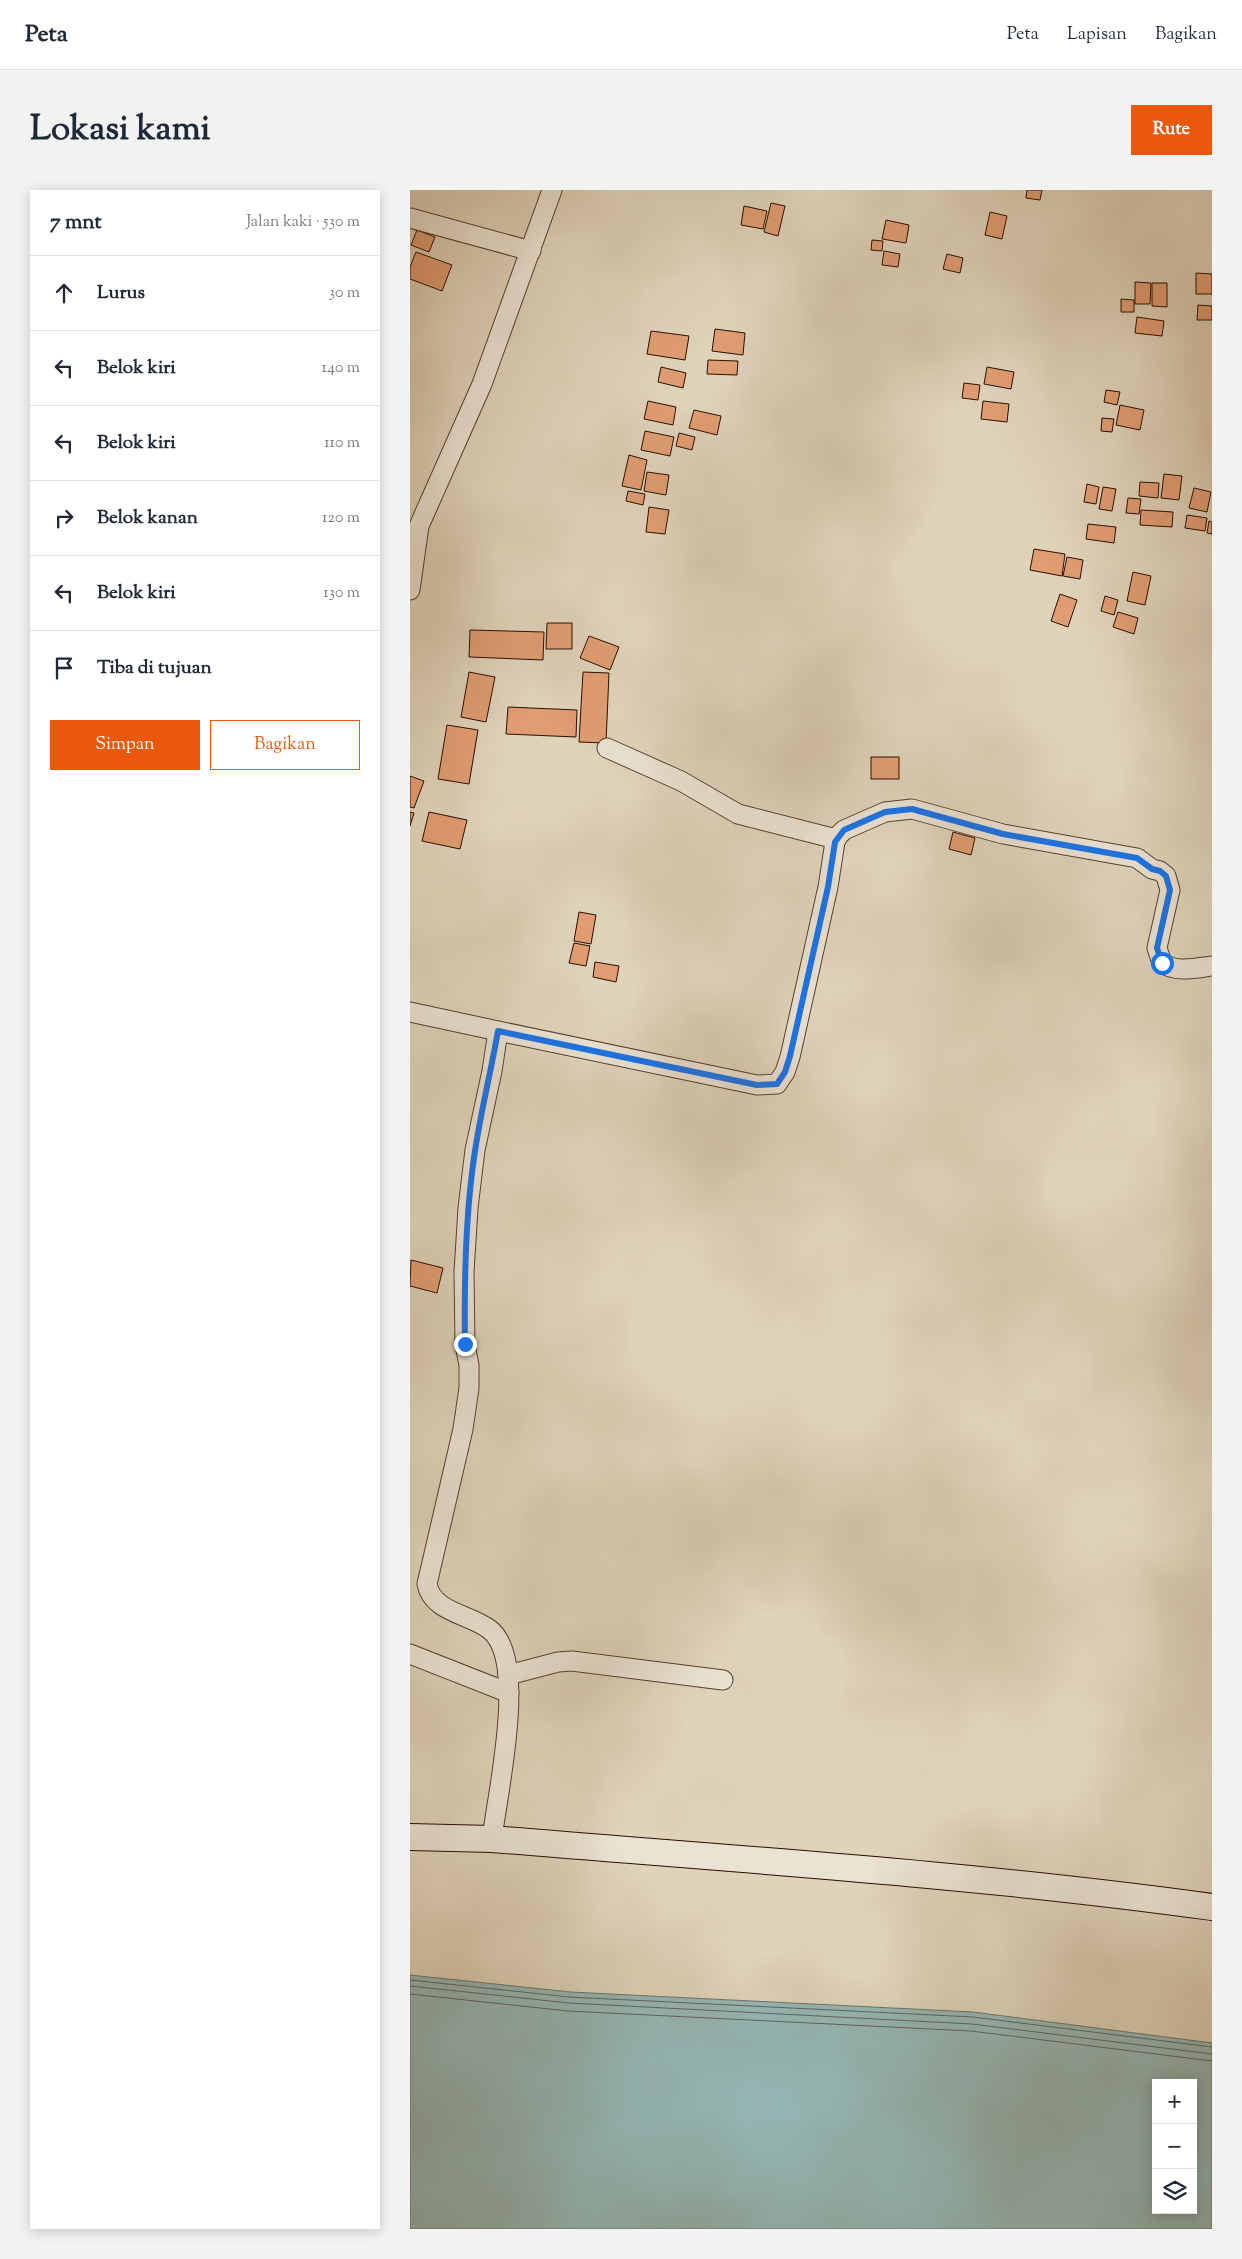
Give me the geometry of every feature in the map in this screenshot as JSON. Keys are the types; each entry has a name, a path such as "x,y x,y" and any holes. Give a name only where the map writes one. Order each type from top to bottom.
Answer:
{"main road":[{"path":"410,1837 492,1839 1002,1882 1104,1892 1212,1907"}],"street":[{"path":"410,590 419,526 482,384 552,190"},
{"path":"410,218 531,251"},
{"path":"608,748 682,781 738,814 836,839"},
{"path":"410,1012 757,1085 777,1084 785,1072 790,1056 828,887 836,839 844,830 871,817 900,809 912,809 1003,834 1137,858 1152,869 1160,871 1168,882 1170,890 1157,948 1162,963 1170,967 1182,969 1212,966"},
{"path":"492,1839 505,1747 508,1684 506,1659 496,1636 473,1619 441,1606 428,1590 426,1584 463,1429 468,1396 469,1372 465,1344 464,1272 468,1208 475,1150 498,1031"},
{"path":"410,1654 508,1684 558,1662 572,1661 723,1680"}],"water":[{"path":"410,1975 570,1992 973,2012 1212,2043 1212,2229 410,2229"}],"building":[{"path":"1027,190 1042,190 1040,200 1026,198"},
{"path":"771,203 785,206 778,236 764,232"},
{"path":"744,206 767,211 763,229 741,225"},
{"path":"990,212 1007,216 1002,239 985,235"},
{"path":"886,220 909,225 906,243 882,239"},
{"path":"417,230 435,237 429,252 411,245"},
{"path":"872,240 883,241 882,251 871,250"},
{"path":"884,251 900,254 898,267 882,265"},
{"path":"416,252 452,265 442,291 410,279 410,267"},
{"path":"947,254 963,258 960,273 943,269"},
{"path":"1196,273 1212,274 1212,294 1196,294"},
{"path":"1135,282 1151,283 1150,304 1135,304"},
{"path":"1152,283 1167,283 1167,307 1152,306"},
{"path":"1121,299 1134,300 1134,312 1121,312"},
{"path":"1198,305 1212,306 1212,320 1197,320"},
{"path":"1137,317 1164,321 1162,336 1135,333"},
{"path":"715,329 745,333 743,355 712,351"},
{"path":"651,331 689,336 685,360 647,354"},
{"path":"708,360 738,361 737,375 707,374"},
{"path":"661,367 686,373 683,388 658,382"},
{"path":"987,367 1014,372 1011,389 984,384"},
{"path":"964,383 980,385 978,400 962,398"},
{"path":"1106,390 1120,392 1117,405 1104,402"},
{"path":"648,401 676,407 673,425 644,419"},
{"path":"983,401 1009,404 1007,422 981,419"},
{"path":"1120,405 1144,410 1140,430 1116,425"},
{"path":"694,410 721,416 717,435 689,428"},
{"path":"1102,418 1114,419 1112,432 1101,431"},
{"path":"645,431 674,437 670,456 641,450"},
{"path":"679,433 695,437 692,450 676,446"},
{"path":"629,455 647,460 641,490 622,486"},
{"path":"647,472 669,475 666,495 644,491"},
{"path":"1164,474 1182,476 1179,500 1161,498"},
{"path":"1140,482 1159,483 1158,498 1139,496"},
{"path":"1087,484 1099,487 1096,504 1084,502"},
{"path":"1103,487 1116,489 1112,511 1099,509"},
{"path":"1194,488 1211,492 1207,512 1189,508"},
{"path":"628,491 645,494 643,505 626,501"},
{"path":"1128,498 1141,499 1139,514 1126,513"},
{"path":"649,507 669,510 665,534 646,532"},
{"path":"1141,510 1173,512 1172,527 1140,525"},
{"path":"1187,515 1207,518 1205,531 1185,528"},
{"path":"1209,521 1212,522 1212,534 1207,533"},
{"path":"1088,524 1116,527 1114,543 1086,539"},
{"path":"1034,549 1065,554 1062,576 1030,570"},
{"path":"1067,557 1083,560 1080,579 1063,576"},
{"path":"1133,572 1151,576 1145,605 1127,601"},
{"path":"1060,594 1077,600 1068,627 1051,621"},
{"path":"1105,596 1118,600 1114,615 1101,611"},
{"path":"1118,612 1138,618 1134,634 1113,627"},
{"path":"547,623 572,623 572,649 546,649"},
{"path":"470,630 544,632 543,660 469,657"},
{"path":"589,636 619,647 610,670 580,658"},
{"path":"469,672 495,677 486,722 461,717"},
{"path":"583,672 609,673 606,743 579,742"},
{"path":"508,707 577,710 576,737 506,734"},
{"path":"447,725 478,730 469,784 438,779"},
{"path":"871,757 899,757 899,779 871,779"},
{"path":"410,776 424,781 414,808 410,807"},
{"path":"410,812 414,813 410,826"},
{"path":"429,812 467,820 460,849 422,841"},
{"path":"953,832 975,838 971,855 949,849"},
{"path":"579,912 596,915 591,944 574,941"},
{"path":"574,943 590,946 586,966 569,963"},
{"path":"595,962 619,966 616,982 593,977"},
{"path":"411,1260 443,1268 437,1293 410,1286"}],"route":[{"path":"465,1344 464,1272 468,1208 475,1150 492,1071 498,1031 757,1085 777,1084 785,1072 790,1056 828,887 835,842 844,830 885,812 912,809 925,811 1003,834 1137,858 1166,876 1170,890 1157,948 1158,956 1162,963"}]}
